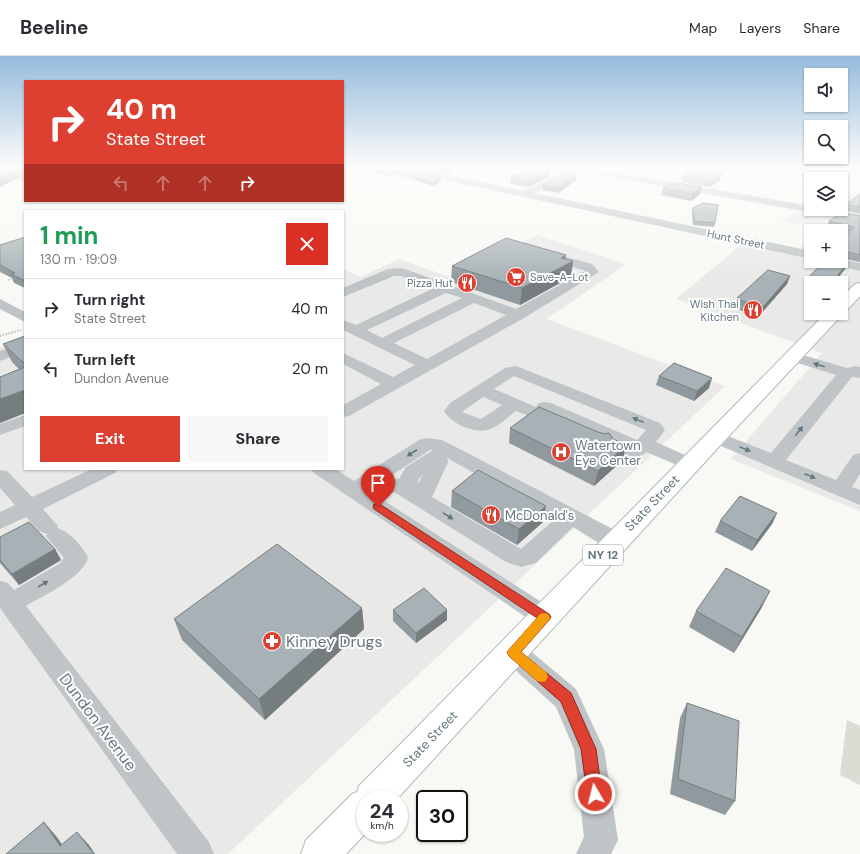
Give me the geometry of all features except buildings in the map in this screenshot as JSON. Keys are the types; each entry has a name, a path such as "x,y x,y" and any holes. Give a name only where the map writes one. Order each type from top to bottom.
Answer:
{"highway":[{"path":"848,300 860,287"},
{"name":"State Street","path":"381,790 513,652 689,464 828,320"},
{"path":"320,854 356,816"}],"street":[{"name":"Hunt Street","path":"577,205 804,254"},
{"path":"790,205 804,208"},
{"path":"848,216 860,218"},
{"path":"344,411 519,315 593,272 588,267 539,253"},
{"path":"848,264 860,267"},
{"path":"344,293 396,271 519,315"},
{"path":"344,277 362,285"},
{"path":"349,327 445,288"},
{"path":"383,343 473,298"},
{"path":"0,303 24,317"},
{"path":"349,327 427,365"},
{"path":"0,356 24,347"},
{"path":"774,462 853,373 793,357"},
{"path":"344,359 393,384"},
{"path":"515,404 485,425 473,424 455,415 453,411 456,407 510,371 516,371 654,427 656,430 642,446 630,452 609,445 541,410"},
{"path":"482,390 515,404 541,410 689,464"},
{"path":"541,410 566,390"},
{"path":"344,394 360,403"},
{"path":"0,430 24,420"},
{"path":"715,437 860,498"},
{"path":"359,495 426,444 435,444 441,453 616,541"},
{"path":"415,495 438,462 441,453"},
{"path":"840,489 860,459"},
{"path":"322,470 545,617"},
{"path":"0,521 95,471"},
{"path":"0,476 77,557 76,561 67,570 5,597"},
{"path":"359,495 386,486 397,485 514,556 521,558 528,557 570,517"},
{"name":"Dundon Avenue","path":"5,597 197,854"},
{"path":"513,652 566,698 588,749 601,840 593,854"}],"path":[{"path":"8,280 19,276"},
{"path":"0,336 24,329"}],"shaded area":[{"path":"848,205 860,205 860,511 731,459 822,353 676,299 748,239 799,248 804,244 804,268 848,268 848,224 804,224 804,226 782,221 804,207 804,216 848,216"},
{"path":"537,235 626,264 547,319 725,386 228,854 0,854 0,347 24,339 24,470 344,470 344,269 361,277 399,259 450,277"},
{"path":"847,720 860,726 860,785 840,775"}],"slow traffic":[{"path":"541,676 513,652 544,618"}],"place":[{"name":"Save-A-Lot","path":"516,277"},
{"name":"Pizza Hut","path":"467,283"},
{"name":"Wish Thai Kitchen","path":"753,310"},
{"name":"Watertown Eye Center","path":"561,452"},
{"name":"McDonald's","path":"491,515"},
{"name":"Kinney Drugs","path":"272,641"}],"route":[{"path":"378,507 545,617 513,652 566,698 588,749 595,794"}]}
